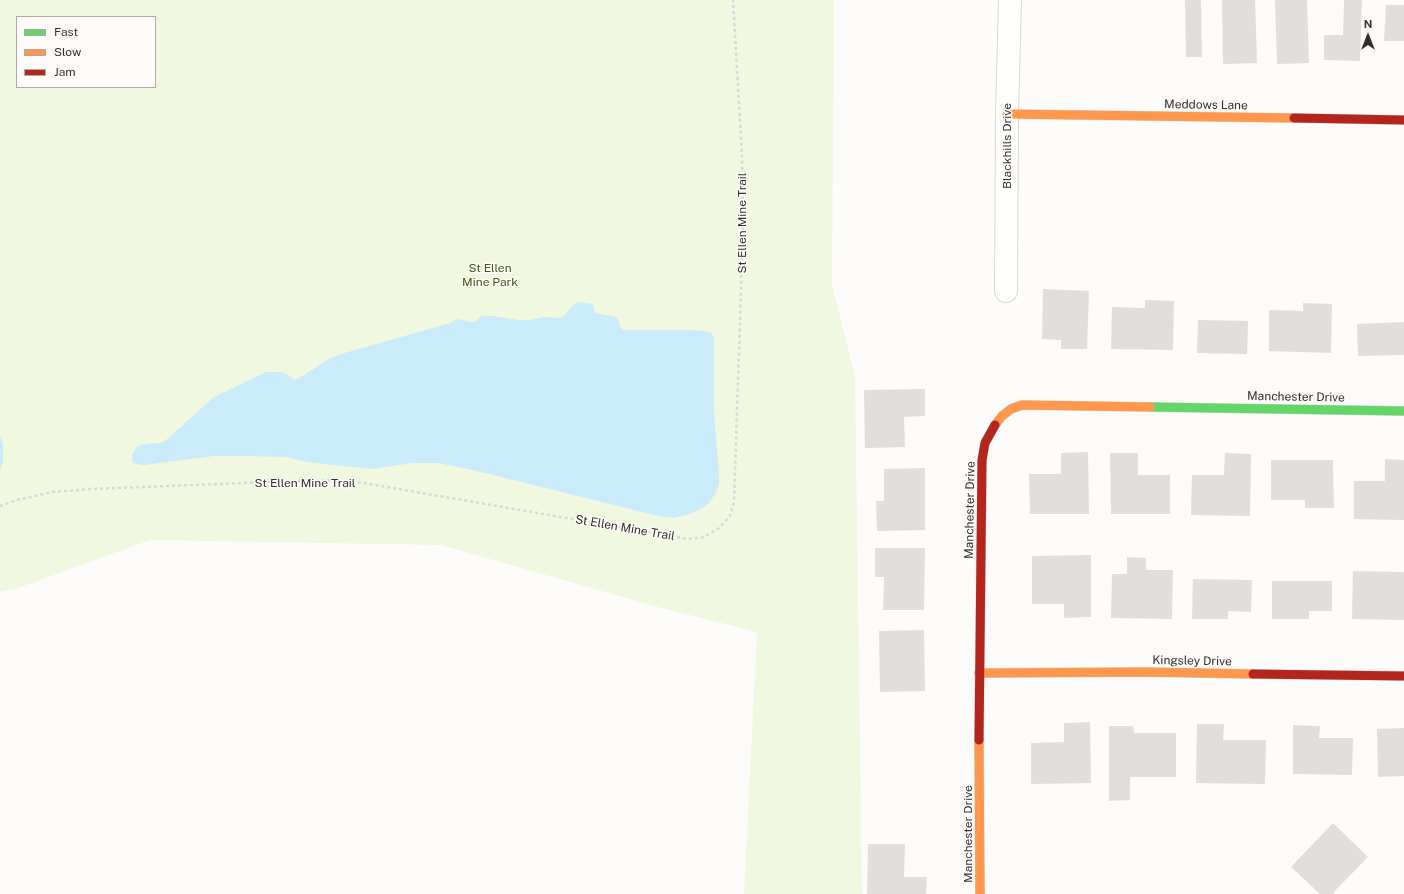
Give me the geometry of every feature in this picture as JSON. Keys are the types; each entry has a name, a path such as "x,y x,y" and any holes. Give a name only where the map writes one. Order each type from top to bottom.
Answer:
{"street":[{"name":"Blackhills Drive","path":"1006,291 1007,114 1010,0"},
{"name":"Meddows Lane","path":"1007,114 1404,120"},
{"name":"Manchester Drive","path":"980,894 979,673 982,460 985,443 1002,416 1011,409 1022,405 1404,411"},
{"name":"Kingsley Drive","path":"979,673 1146,672 1404,676"}],"path":[{"name":"St Ellen Mine Trail","path":"0,506 17,500 52,492 319,480 364,483 688,539 704,537 719,528 730,516 734,502 743,232 742,155 733,0"}],"green space":[{"name":"St Ellen Mine Park","path":"0,0 834,0 832,285 855,377 862,894 744,894 757,632 658,607 441,545 150,540 18,588 0,592"}],"water":[{"path":"578,302 593,304 595,313 617,317 622,330 692,330 711,333 714,338 714,413 719,484 716,493 707,505 690,514 682,516 673,518 658,516 473,470 438,463 413,463 371,469 307,462 285,457 244,456 214,456 144,465 132,462 132,455 136,448 141,445 164,442 214,397 266,372 285,373 293,379 298,379 329,359 341,354 447,324 458,319 474,322 482,316 519,320 530,320 544,317 559,318 563,317 572,306"},
{"path":"0,436 3,444 3,462 0,470"}],"building":[{"path":"1185,0 1201,0 1202,57 1186,57"},
{"path":"1222,0 1255,0 1257,63 1223,64"},
{"path":"1275,0 1307,0 1309,63 1277,64"},
{"path":"1344,0 1362,0 1360,61 1324,60 1324,35 1343,35"},
{"path":"1386,5 1404,5 1404,41 1384,41"},
{"path":"1043,289 1089,291 1087,349 1061,349 1061,340 1042,339"},
{"path":"1145,300 1174,301 1173,350 1111,349 1112,307 1145,308"},
{"path":"1303,303 1332,304 1331,353 1269,351 1269,310 1303,311"},
{"path":"1198,320 1248,321 1247,354 1197,353"},
{"path":"1404,322 1404,355 1358,356 1357,324"},
{"path":"925,389 925,416 904,417 905,447 865,448 864,390"},
{"path":"1088,452 1089,514 1030,514 1029,474 1061,474 1061,453"},
{"path":"1110,453 1138,453 1138,475 1170,475 1170,514 1111,514"},
{"path":"1225,453 1251,454 1250,516 1191,515 1192,475 1224,475"},
{"path":"1385,459 1404,460 1404,520 1354,519 1354,481 1385,481"},
{"path":"1271,460 1333,460 1334,508 1305,508 1305,500 1271,500"},
{"path":"925,468 925,530 877,531 876,501 884,501 884,469"},
{"path":"875,548 925,548 924,610 883,610 884,577 875,577"},
{"path":"1091,555 1091,617 1064,618 1064,604 1032,604 1032,556"},
{"path":"1127,557 1146,558 1146,570 1173,570 1172,619 1111,618 1112,574 1127,574"},
{"path":"1353,571 1404,572 1404,620 1352,619"},
{"path":"1193,579 1252,580 1251,612 1228,611 1228,619 1192,619"},
{"path":"1272,581 1332,581 1332,611 1309,611 1309,619 1272,619"},
{"path":"924,630 925,691 880,692 879,631"},
{"path":"1090,722 1091,783 1031,784 1031,743 1064,742 1064,723"},
{"path":"1197,724 1224,724 1223,740 1266,740 1265,784 1196,783"},
{"path":"1293,725 1320,726 1319,738 1353,738 1352,775 1293,774"},
{"path":"1109,726 1133,726 1134,733 1176,733 1176,777 1130,777 1130,800 1109,801"},
{"path":"1404,728 1404,776 1378,777 1377,729"},
{"path":"1333,823 1368,857 1332,894 1320,894 1291,867"},
{"path":"868,844 905,844 904,877 927,877 926,894 867,894"}],"traffic: fast":[{"path":"1150,407 1404,411"}],"traffic: slow":[{"path":"1007,114 1294,118"},
{"path":"995,425 1002,416 1011,409 1022,405 1150,407"},
{"path":"979,673 1146,672 1253,674"},
{"path":"979,740 980,894"}],"traffic: jam":[{"path":"1294,118 1404,120"},
{"path":"979,740 982,460 985,443 995,425"},
{"path":"1253,674 1404,676"}]}
